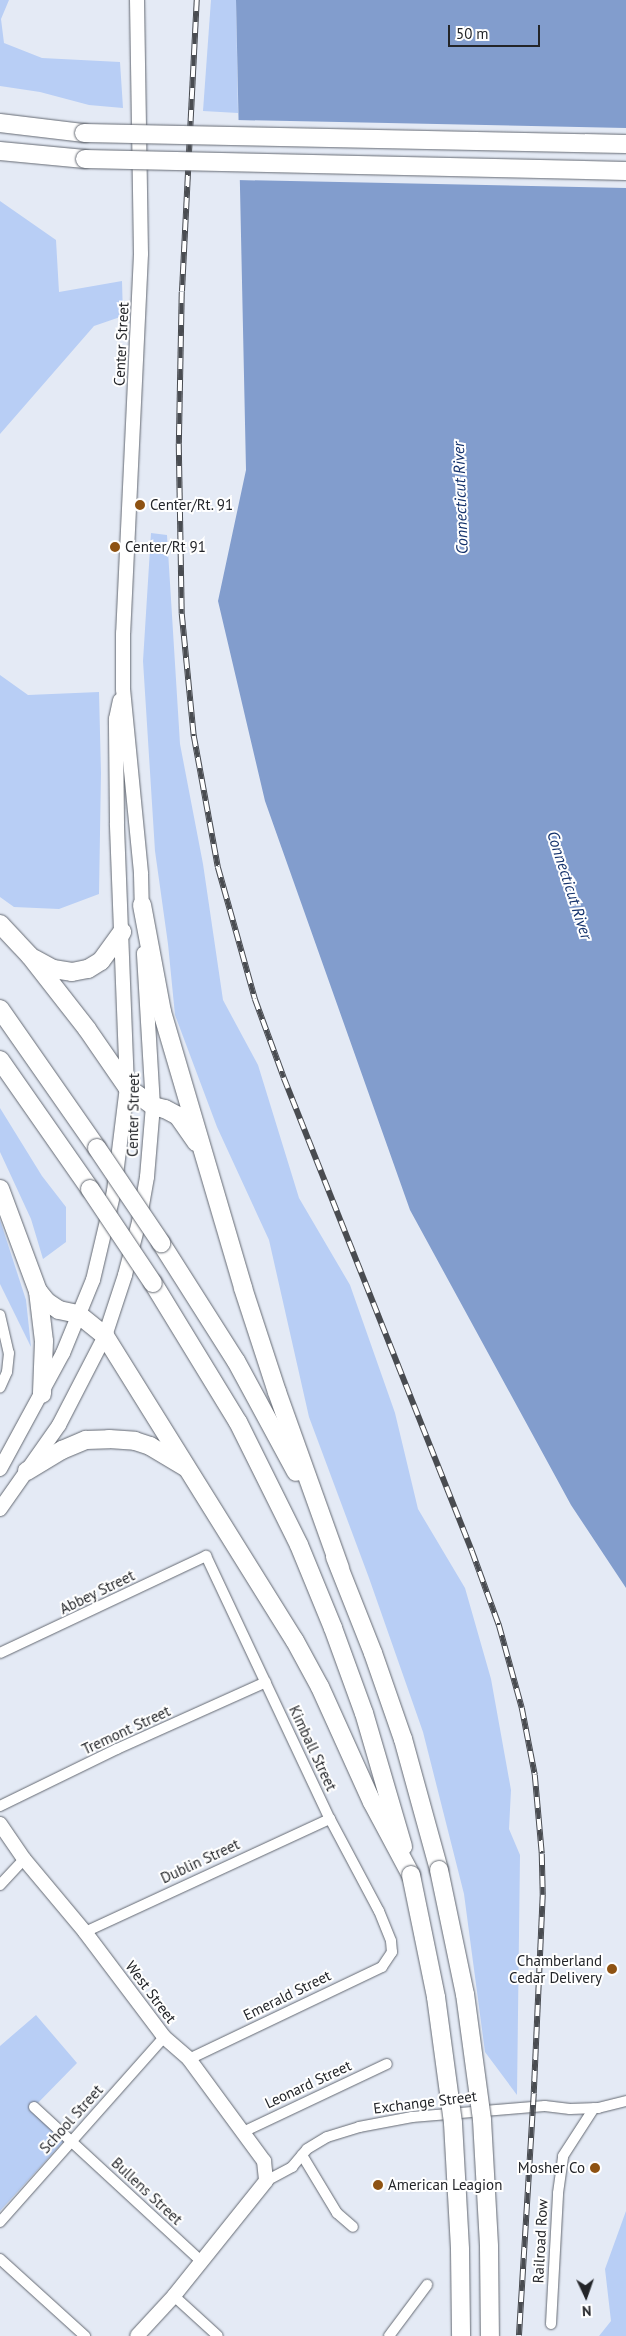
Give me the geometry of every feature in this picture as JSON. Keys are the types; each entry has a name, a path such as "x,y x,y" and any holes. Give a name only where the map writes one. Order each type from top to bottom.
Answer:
{"highway":[{"path":"3,123 84,132 626,144"},
{"path":"0,153 85,159 626,171"},
{"path":"142,905 162,1012 244,1288 277,1392 403,1739 439,1870 465,1994 482,2120 489,2247 490,2336"},
{"path":"0,924 30,956 87,1029 126,1087 153,1106 165,1109 178,1116 204,1155"},
{"path":"30,956 53,969 72,972 88,969 101,961 122,932"},
{"path":"0,1009 98,1148 212,1322 260,1403 303,1486 340,1568"},
{"path":"0,1060 153,1283 238,1422 299,1545 333,1628 364,1713 411,1875 436,1997 453,2123 460,2241 461,2336"},
{"path":"0,1189 38,1291 44,1341 42,1394"},
{"path":"38,1291 47,1302 59,1310 78,1314 105,1336 290,1633 316,1679 372,1802 411,1875"},
{"path":"27,1471 62,1450 86,1440 109,1439 135,1441 150,1446 188,1469"}],"main road":[{"name":"Center Street","path":"0,1508 59,1425 105,1336 125,1275 139,1222 147,1177 153,1106 141,874 123,688 123,633 142,245 137,0"},
{"name":"Center Street","path":"0,1469 63,1353 93,1280 114,1191 126,1087 117,823 116,719 123,688"},
{"name":"West Street","path":"0,1824 24,1859 85,1932 164,2036 189,2059 264,2161 266,2181"},
{"name":"Exchange Street","path":"137,2336 174,2296 266,2181"}],"street":[{"path":"0,1315 9,1353 7,1372 0,1388"},
{"name":"Abbey Street","path":"0,1653 206,1556"},
{"name":"Kimball Street","path":"206,1556 330,1819 380,1911 391,1941 392,1952"},
{"name":"Tremont Street","path":"0,1806 266,1682"},
{"name":"Dublin Street","path":"85,1932 330,1819"},
{"path":"0,1885 24,1859"},
{"name":"Emerald Street","path":"189,2059 382,1967 392,1952"},
{"name":"School Street","path":"0,2222 164,2036"},
{"name":"Leonard Street","path":"243,2132 387,2064"},
{"name":"Exchange Street","path":"266,2181 292,2167 314,2145 338,2133 412,2117 545,2106 594,2108 626,2101"},
{"name":"Bullens Street","path":"34,2107 202,2262"},
{"name":"Railroad Row","path":"551,2324 558,2193 563,2156 594,2108"},
{"path":"302,2155 337,2213 353,2227"},
{"path":"0,2259 85,2336"},
{"path":"389,2336 427,2285"},
{"path":"174,2296 218,2336"}],"shaded area":[{"path":"0,0 9,0 1,19 4,43 42,58 120,62 123,108 89,105 40,92 0,86"},
{"path":"211,0 236,0 238,113 203,111"},
{"path":"0,201 56,240 59,292 122,281 123,316 94,326 0,434"},
{"path":"151,533 167,535 180,744 203,864 223,1000 258,1065 299,1198 350,1285 395,1413 418,1509 465,1588 491,1679 511,1790 509,1829 520,1855 517,2095 485,2052 464,1894 423,1732 369,1578 309,1417 269,1240 217,1127 175,1015 168,944 155,851 143,661"},
{"path":"0,675 28,695 99,692 101,773 99,894 59,909 14,907 0,897"},
{"path":"0,1108 42,1176 66,1207 66,1242 43,1259 31,1219 0,1152"},
{"path":"0,1220 26,1300 31,1347 0,1284"},
{"path":"36,2015 77,2063 33,2108 64,2141 0,2211 0,2046"},
{"path":"626,2211 626,2336 599,2336 611,2321 605,2269"}],"water":[{"name":"Connecticut River","path":"236,0 626,0 626,1588 571,1505 410,1210 265,801 218,601 246,470"}],"pier":[{"path":"236,120 626,128 626,188 237,180"}],"railway":[{"path":"197,0 182,292 179,444 182,614 194,736 218,867 255,999 284,1078 472,1551 499,1625 522,1708 535,1775 542,1854 543,1895 534,2094 519,2336"}],"place":[{"name":"Center/Rt. 91","path":"140,505"},
{"name":"Center/Rt 91","path":"115,547"},
{"name":"Chamberland Cedar Delivery","path":"612,1969"},
{"name":"Mosher Co","path":"595,2168"},
{"name":"American Leagion","path":"378,2185"}]}
